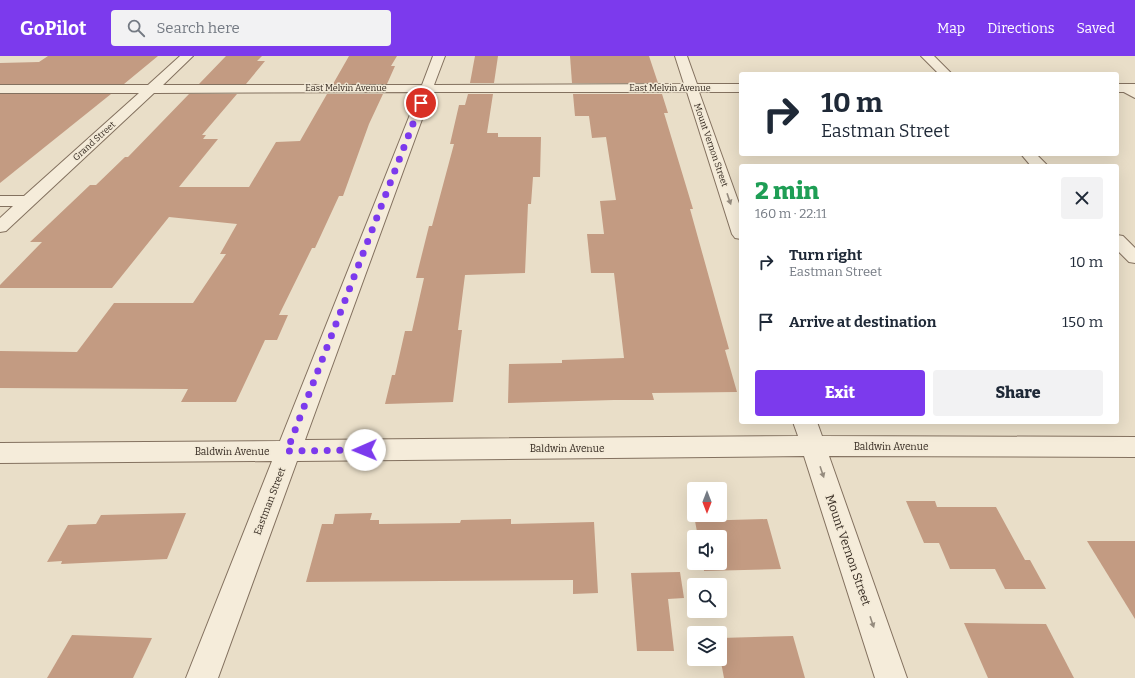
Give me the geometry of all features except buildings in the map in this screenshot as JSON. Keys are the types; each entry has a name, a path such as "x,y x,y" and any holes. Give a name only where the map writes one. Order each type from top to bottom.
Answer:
{"street":[{"name":"Grand Street","path":"0,227 187,56"},
{"name":"Eastman Street","path":"202,678 287,451 439,56"},
{"name":"Mount Vernon Street","path":"682,56 739,228"},
{"path":"927,56 944,72"},
{"name":"East Melvin Avenue","path":"0,90 739,88"},
{"path":"1030,156 1038,164"},
{"path":"0,201 28,201"},
{"path":"1119,242 1135,258"},
{"name":"Mount Vernon Street","path":"809,434 892,678"},
{"name":"Baldwin Avenue","path":"0,453 287,451 809,434 1135,447"}],"lane":[{"path":"1125,88 1135,96"}],"route":[{"path":"365,450 287,451 421,103"}]}
